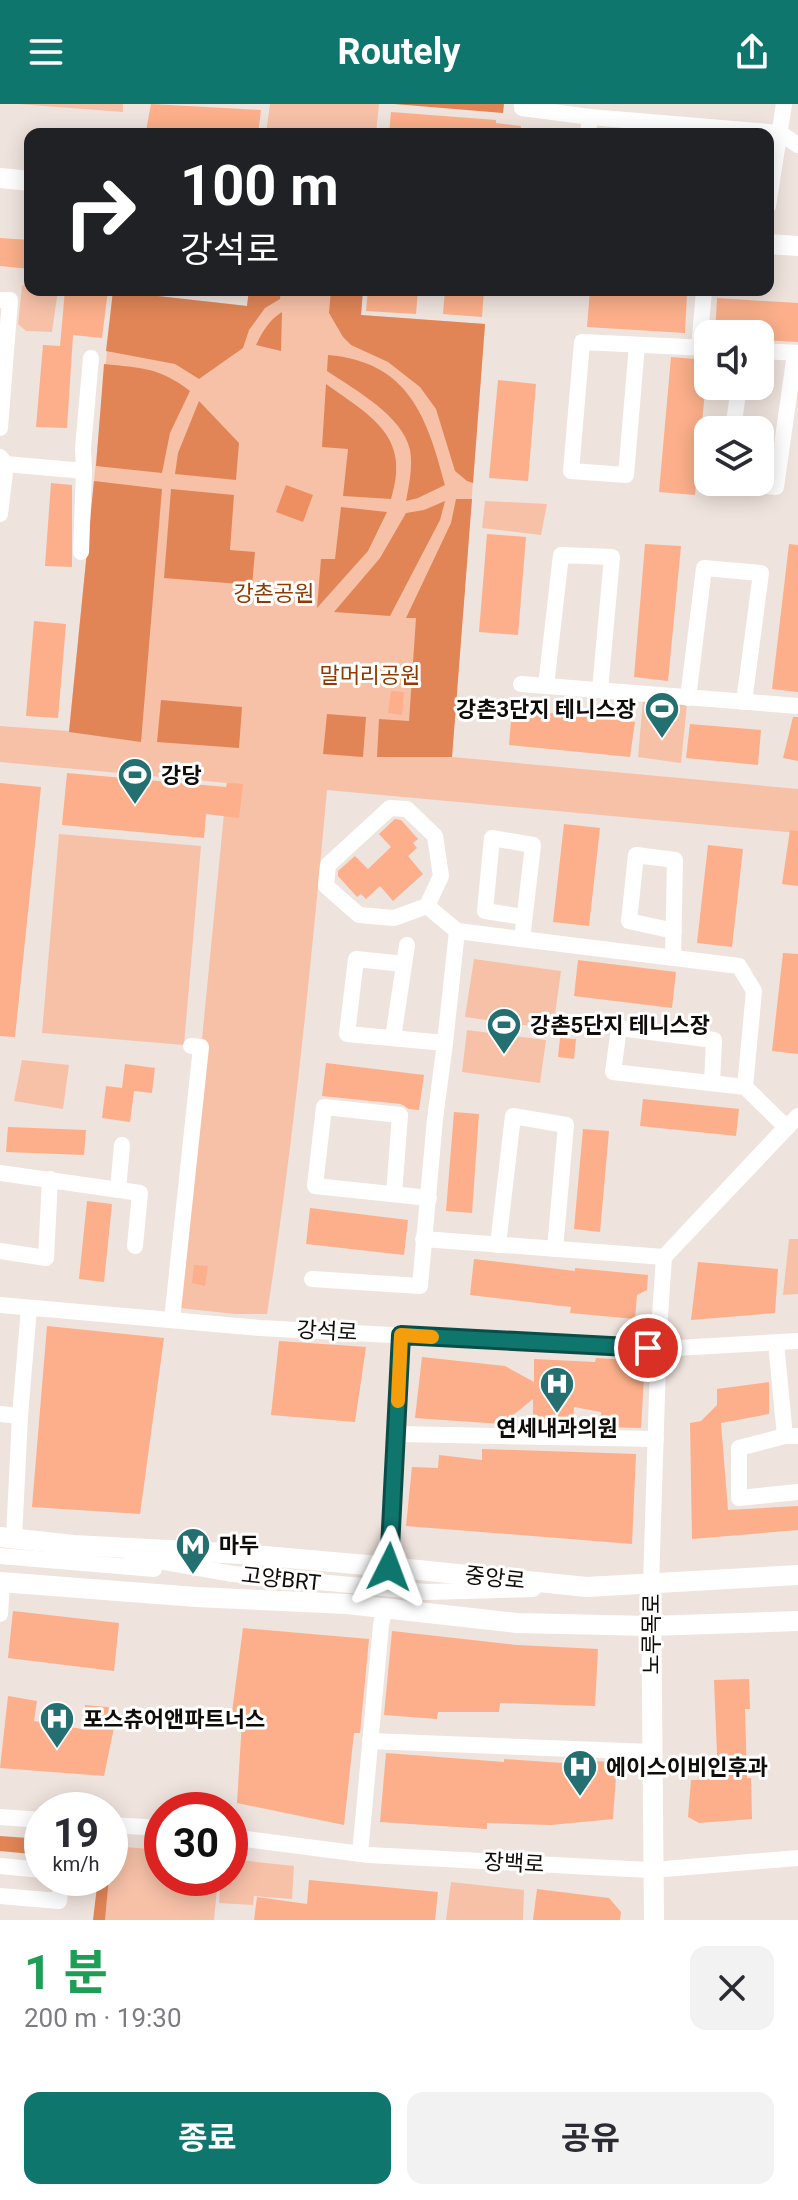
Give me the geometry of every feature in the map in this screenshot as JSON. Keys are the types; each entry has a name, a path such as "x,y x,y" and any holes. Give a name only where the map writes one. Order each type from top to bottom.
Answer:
{"main road":[{"path":"0,178 24,180"},
{"path":"774,244 798,246"},
{"name":"중앙로","path":"7,1538 73,1545 243,1554 587,1587 798,1575"},
{"name":"중앙로","path":"1,1583 347,1604 517,1623 650,1626 798,1621"},
{"name":"노루목로","path":"651,1585 654,1920"}],"street":[{"path":"522,104 522,108 589,126 646,112 748,128"},
{"path":"774,170 784,104"},
{"path":"774,132 798,145"},
{"path":"704,296 704,320"},
{"path":"0,300 10,300 0,428"},
{"path":"637,345 626,475 571,471 582,342 694,348"},
{"path":"774,352 796,353 774,487"},
{"path":"81,552 83,448 91,358"},
{"path":"0,514 3,460 84,471"},
{"path":"546,686 561,555 612,557 600,690"},
{"path":"688,698 704,568 761,573 744,702"},
{"path":"521,684 798,706"},
{"path":"390,808 407,809 435,836 441,876 427,906 394,918 359,915 326,886 328,865 390,808"},
{"path":"522,939 533,845 492,838 485,911 524,917"},
{"path":"673,958 674,931 675,860 636,855 629,921 674,931"},
{"path":"427,906 457,931 739,966 754,991 745,1087"},
{"path":"312,1279 420,1286 457,931"},
{"path":"393,1038 407,945"},
{"path":"404,964 356,959 347,1034 445,1043"},
{"path":"664,1257 786,1127 745,1087 613,1072 619,1028 714,1040 712,1083"},
{"path":"172,1320 201,1047 191,1046"},
{"path":"394,1194 400,1115 324,1107 315,1186 429,1198"},
{"path":"498,1245 513,1116 566,1125 555,1249"},
{"path":"664,1257 798,1116"},
{"path":"118,1190 122,1145"},
{"path":"0,1173 140,1193 135,1246"},
{"path":"0,1251 46,1258 50,1179"},
{"path":"423,1239 664,1257"},
{"name":"노루목로","path":"651,1585 664,1257"},
{"name":"강석로","path":"0,1305 172,1320 659,1349 798,1341"},
{"path":"7,1538 29,1308"},
{"path":"389,1567 401,1335"},
{"path":"776,1343 792,1436 739,1448 739,1498 798,1492"},
{"path":"0,1414 20,1416"},
{"path":"396,1434 656,1439"},
{"name":"고양BRT","path":"73,1545 233,1574 426,1592 587,1587"},
{"name":"고양BRT","path":"0,1556 188,1572 347,1604"},
{"path":"0,1614 1,1583"},
{"path":"360,1854 385,1608"},
{"path":"370,1741 652,1752"},
{"path":"0,1817 24,1819"},
{"name":"장백로","path":"248,1839 360,1854 653,1870 798,1858"},
{"path":"0,1866 24,1868"},
{"path":"0,1896 59,1901 60,1896"}],"green space":[{"path":"18,104 123,104 123,112"},
{"path":"270,104 379,104 377,128 267,128"},
{"path":"22,286 24,296 57,296 52,332 26,331 18,324"},
{"name":"강촌공원","path":"112,296 158,296 247,306 248,296 363,296 361,315 485,324 452,757 798,789 798,833 327,790 294,1118 267,1314 180,1308 227,783 0,762 0,726 69,731"},
{"path":"485,501 547,504 541,535 482,528"},
{"name":"강촌3단지 테니스장","path":"643,700 687,705 681,763 638,757"},
{"path":"59,834 201,846 184,1045 42,1033"},
{"path":"474,959 561,971 553,1029 465,1017"},
{"name":"강촌5단지 테니스장","path":"467,1030 546,1040 540,1083 462,1072"},
{"path":"22,1060 69,1065 63,1109 14,1101"},
{"path":"789,1239 798,1239 798,1294 783,1295"},
{"path":"128,1847 144,1849 144,1896 216,1896 214,1920 105,1920 107,1896 128,1896"},
{"path":"248,1861 294,1866 292,1899 254,1896 253,1905 219,1903 220,1896 248,1896"},
{"path":"451,1882 524,1890 523,1920 446,1920"}],"shaded area":[{"path":"394,104 504,104 503,113"},
{"path":"112,296 158,296 247,306 248,296 280,296 265,308 249,330 243,348 199,379 175,364 106,351"},
{"path":"330,296 363,296 361,315 485,324 473,483 455,471 436,409 420,387 388,362 351,345 329,313"},
{"path":"282,312 281,351 256,345 267,326"},
{"path":"328,355 356,360 396,381 410,397 431,437 445,485 406,501 411,462 406,438 376,404 327,371"},
{"path":"104,364 159,373 190,391 170,433 162,473 96,466"},
{"path":"326,384 372,418 391,444 396,459 396,477 391,499 343,496 348,449 322,447"},
{"path":"199,401 239,443 236,480 175,474 178,453"},
{"path":"94,481 162,489 141,742 69,732"},
{"path":"286,485 313,495 303,522 276,512"},
{"path":"171,489 234,495 230,550 255,552 252,585 164,578"},
{"path":"456,499 472,499 452,757 377,757 379,719 409,721 416,618 406,618 451,523"},
{"path":"445,501 440,520 390,616 334,612 380,558 406,513 424,510"},
{"path":"341,507 387,512 368,551 317,608 321,559 335,559"},
{"path":"161,700 242,707 239,748 157,742"},
{"path":"327,714 366,717 363,757 323,754"},
{"path":"0,1836 24,1838 24,1853 0,1851"},
{"path":"96,1896 107,1896 105,1920 93,1920"}],"building":[{"path":"151,104 261,110 259,128 147,128"},
{"path":"391,112 496,120 496,123 521,126 521,128 390,128"},
{"path":"0,238 24,240 24,268 0,266"},
{"path":"64,296 107,296 102,338 73,335 67,428 36,427 43,345 60,346"},
{"path":"367,296 418,296 416,314 366,311"},
{"path":"444,296 484,296 482,317 443,314"},
{"path":"590,296 687,296 685,333 587,327"},
{"path":"717,298 798,303 798,342 774,341 774,320 716,320"},
{"path":"671,357 694,359 694,400 704,400 703,416 694,416 694,495 659,492"},
{"path":"498,380 536,384 528,481 489,478"},
{"path":"51,483 72,485 72,567 45,566"},
{"path":"487,534 526,537 518,635 479,632"},
{"path":"645,544 681,546 668,681 634,677"},
{"path":"789,544 798,545 798,692 772,689"},
{"path":"34,621 66,624 58,718 26,716"},
{"path":"391,691 404,692 402,715 388,713"},
{"path":"512,709 635,722 630,757 509,745"},
{"path":"793,717 798,717 798,761 783,758"},
{"path":"690,724 761,730 758,765 686,758"},
{"name":"강당","path":"67,773 226,787 227,783 243,784 239,818 206,814 204,838 62,825"},
{"path":"0,783 41,787 15,1037 0,1036"},
{"path":"395,819 401,820 418,839 413,843 417,848 408,856 423,874 393,901 380,886 366,899 361,894 357,897 338,876 338,871 355,856 368,869 391,847 379,834"},
{"path":"564,824 600,828 589,926 553,922"},
{"path":"790,830 798,831 798,886 782,884"},
{"path":"708,845 743,849 732,947 697,943"},
{"path":"783,953 798,954 798,1054 772,1051"},
{"path":"578,960 676,972 672,1008 574,996"},
{"path":"560,1038 576,1039 574,1059 558,1057"},
{"path":"326,1063 424,1075 419,1110 401,1104 322,1096"},
{"path":"125,1064 155,1068 152,1093 134,1091 130,1122 102,1118 106,1086 122,1088"},
{"path":"643,1099 739,1109 736,1136 640,1126"},
{"path":"454,1112 479,1114 472,1213 446,1211"},
{"path":"8,1127 86,1130 84,1155 6,1152"},
{"path":"583,1129 609,1131 600,1232 574,1229"},
{"path":"87,1201 112,1204 104,1282 79,1279"},
{"path":"310,1208 408,1220 404,1255 306,1244"},
{"path":"474,1259 575,1271 575,1268 648,1275 647,1290 637,1295 635,1319 570,1313 571,1307 470,1295"},
{"path":"698,1262 778,1269 775,1313 691,1320"},
{"path":"194,1265 208,1266 205,1286 192,1283"},
{"path":"47,1326 164,1338 140,1514 32,1507"},
{"path":"279,1341 366,1347 355,1422 271,1415"},
{"path":"422,1357 505,1366 534,1382 534,1359 645,1361 641,1428 602,1427 601,1412 574,1407 573,1426 533,1424 533,1399 502,1424 415,1418"},
{"path":"769,1382 769,1414 721,1423 728,1510 798,1506 798,1530 692,1539 690,1423 701,1421 717,1405 717,1389"},
{"path":"482,1449 636,1454 632,1544 406,1526 412,1467 438,1468 439,1455 482,1460"},
{"path":"13,1611 119,1623 114,1671 8,1658"},
{"path":"243,1628 369,1639 360,1733 354,1733 344,1825 248,1805 248,1792 238,1792 242,1721 231,1720"},
{"path":"392,1631 517,1645 598,1649 595,1706 500,1703 499,1712 438,1712 437,1719 384,1715"},
{"path":"749,1679 750,1709 745,1709 752,1819 699,1823 688,1817 691,1780 718,1779 714,1680"},
{"path":"8,1696 37,1701 34,1721 82,1729 85,1705 118,1708 104,1776 0,1768"},
{"path":"386,1753 504,1762 504,1759 563,1763 563,1760 617,1762 613,1819 551,1825 487,1823 487,1829 380,1822"},
{"path":"309,1880 438,1892 435,1920 254,1920 257,1897 307,1904"},
{"path":"537,1889 609,1898 621,1912 620,1920 533,1920"}],"slow traffic":[{"path":"398,1401 401,1335 432,1337"}],"place":[{"name":"강촌3단지 테니스장","path":"662,740"},
{"name":"강당","path":"135,806"},
{"name":"강촌5단지 테니스장","path":"504,1056"},
{"name":"연세내과의원","path":"557,1415"},
{"name":"마두","path":"193,1576"},
{"name":"포스츄어앤파트너스","path":"57,1750"},
{"name":"에이스이비인후과","path":"580,1798"}],"route":[{"path":"389,1567 401,1335 648,1348"}],"park label":[{"name":"말머리공원","path":"370,675"}]}
